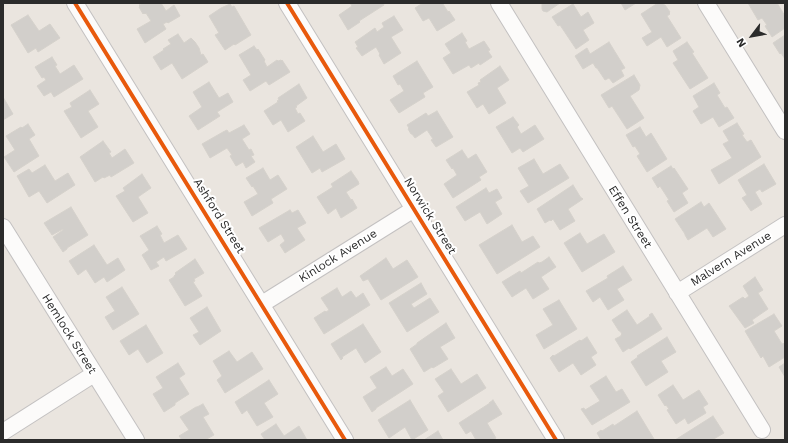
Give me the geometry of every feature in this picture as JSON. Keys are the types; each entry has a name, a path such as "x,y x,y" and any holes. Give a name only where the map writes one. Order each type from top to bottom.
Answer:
{"street":[{"name":"Ashford Street","path":"75,3 345,440"},
{"name":"Norwick Street","path":"287,3 556,440"},
{"name":"Effen Street","path":"499,3 762,430"},
{"path":"706,3 785,131"},
{"name":"Kinlock Avenue","path":"262,304 414,209"},
{"name":"Malvern Avenue","path":"677,293 785,226"},
{"name":"Hemlock Street","path":"3,227 136,440"},
{"path":"3,432 94,374"}],"building":[{"path":"143,3 161,3 166,11 174,5 180,16 168,23 163,24 166,29 145,43 137,29 151,21 146,13 143,14 139,7 139,5"},
{"path":"350,3 383,3 384,5 348,30 339,15 352,6"},
{"path":"423,3 445,3 443,4 455,20 437,31 429,18 423,21 415,8"},
{"path":"542,3 560,3 547,12 543,11"},
{"path":"621,3 636,3 625,10"},
{"path":"658,3 663,3 670,12 667,16 681,38 667,47 661,37 647,46 642,38 652,32 641,14"},
{"path":"748,3 777,3 785,16 785,28 772,37 765,26 767,25 762,18 758,20"},
{"path":"230,4 232,7 234,6 251,35 225,50 215,35 219,33 209,16"},
{"path":"573,4 581,17 588,12 594,23 583,30 589,40 576,49 560,25 558,26 552,17"},
{"path":"28,15 39,31 50,24 60,38 38,52 36,48 28,53 11,25"},
{"path":"394,16 403,30 391,37 401,53 384,64 376,47 362,56 356,48 358,47 355,42 375,28 377,32 384,27 382,23"},
{"path":"462,33 467,41 465,42 469,49 484,41 490,50 488,51 492,57 480,65 479,63 471,68 469,65 453,74 443,58 451,53 445,44"},
{"path":"178,34 184,43 191,38 199,48 201,55 203,54 208,62 182,79 172,63 161,70 153,57 171,44 168,40"},
{"path":"785,35 785,59 773,43"},
{"path":"609,42 625,68 621,70 624,76 613,83 609,78 605,80 593,63 583,69 575,56 587,48 590,54"},
{"path":"687,42 694,52 692,53 708,78 690,89 673,63 678,60 673,51"},
{"path":"254,46 257,50 258,49 265,60 264,61 267,67 277,60 282,60 290,72 269,85 266,81 250,91 243,80 251,75 239,55"},
{"path":"52,57 60,74 74,65 83,79 54,97 51,92 44,96 37,86 46,80 44,77 42,78 35,67"},
{"path":"417,61 433,87 423,93 425,97 399,113 390,100 404,91 400,84 398,85 393,76"},
{"path":"500,66 509,80 497,88 506,103 489,114 483,104 477,108 467,92 479,85 478,83 481,82 480,80"},
{"path":"634,75 640,85 639,90 630,96 644,118 627,129 612,106 609,108 601,95"},
{"path":"209,82 219,98 228,93 233,102 217,112 220,116 198,130 189,116 202,107 193,92"},
{"path":"714,83 720,93 717,95 725,108 727,107 734,118 719,127 713,117 701,124 693,111 699,107 693,96"},
{"path":"299,84 307,98 295,108 298,114 300,113 305,121 288,132 281,120 273,125 264,111 278,102 278,98"},
{"path":"90,90 99,104 88,111 98,127 81,138 64,111 72,107 70,103"},
{"path":"3,97 13,114 3,120"},
{"path":"437,111 453,137 436,147 427,130 415,138 411,134 407,125 426,113 428,116"},
{"path":"513,117 519,125 517,127 521,134 535,125 544,139 523,152 520,148 512,153 496,127"},
{"path":"737,123 744,134 742,135 747,142 751,140 761,157 719,184 711,170 732,158 723,144 729,141 723,131"},
{"path":"28,124 35,135 29,139 39,156 14,172 4,157 15,150 6,136"},
{"path":"244,125 250,134 242,139 249,150 251,149 254,155 251,156 255,162 246,168 243,162 236,166 230,156 232,155 227,148 210,158 202,144 227,130 229,133"},
{"path":"640,127 646,137 651,133 667,159 647,172 637,156 640,154 635,146 633,147 626,135"},
{"path":"313,136 323,152 336,144 345,159 322,172 320,168 312,173 296,147"},
{"path":"103,141 111,152 109,153 112,158 125,149 134,163 111,177 110,175 104,178 103,177 95,182 80,157"},
{"path":"462,150 468,159 476,154 487,172 479,177 481,180 453,198 444,184 457,175 446,160"},
{"path":"534,159 543,174 560,164 569,178 528,203 520,191 529,186 518,168"},
{"path":"764,164 776,184 762,192 760,189 755,192 762,204 751,211 742,198 747,195 738,180"},
{"path":"45,165 55,181 68,173 75,185 47,203 39,191 29,197 17,176 29,169 32,173"},
{"path":"671,166 673,169 674,168 688,189 682,193 688,203 674,212 667,201 669,200 660,186 658,188 652,178"},
{"path":"263,168 270,180 278,175 287,189 271,199 273,203 252,216 244,202 258,194 246,178"},
{"path":"351,171 359,184 346,192 357,208 341,218 336,208 328,214 317,197 333,187 331,184"},
{"path":"142,174 151,188 138,197 148,213 133,222 116,196 125,191 123,188"},
{"path":"573,185 583,199 568,209 575,221 560,230 553,219 545,223 537,209"},
{"path":"486,188 489,193 497,189 502,198 495,202 502,214 487,224 480,212 465,221 456,207"},
{"path":"701,202 704,207 709,203 726,229 713,237 707,228 688,240 675,219"},
{"path":"71,207 88,235 63,252 53,237 63,229 52,235 44,223"},
{"path":"290,210 292,213 298,210 306,223 297,228 305,240 285,253 280,245 285,241 281,234 268,242 259,228"},
{"path":"512,225 522,242 533,236 540,247 497,274 479,245"},
{"path":"157,226 162,234 160,235 164,243 178,235 187,249 166,261 164,257 156,262 159,266 151,270 142,255 149,250 140,236"},
{"path":"580,233 587,244 604,234 615,252 582,272 564,243"},
{"path":"94,245 107,265 118,258 125,270 107,282 104,277 95,283 86,269 78,275 69,261"},
{"path":"549,257 556,267 541,277 549,289 533,299 526,288 512,297 502,282 520,271 521,273"},
{"path":"386,258 393,269 407,260 418,277 381,300 368,279 363,281 360,276"},
{"path":"195,259 204,273 194,279 195,281 193,282 202,296 185,306 169,280 174,277 176,274 175,273"},
{"path":"623,266 632,280 617,289 624,300 608,310 600,297 593,302 586,291 608,278 607,276"},
{"path":"755,277 763,290 758,293 768,309 752,320 754,323 745,328 729,306 743,297 745,299 749,296 743,286"},
{"path":"421,283 427,294 411,304 414,308 430,298 439,312 407,332 389,303"},
{"path":"122,287 139,314 113,330 105,317 115,311 106,297"},
{"path":"337,288 342,297 351,291 356,298 363,293 370,305 324,334 314,318 329,310 321,298"},
{"path":"559,300 577,329 544,349 536,335 553,325 543,309"},
{"path":"207,307 221,331 200,345 193,335 199,332 190,318"},
{"path":"627,310 637,325 652,313 662,329 623,352 615,339 622,334 612,320"},
{"path":"774,314 782,326 774,331 782,344 785,343 785,357 769,367 763,356 761,358 745,331"},
{"path":"446,323 455,338 440,347 448,359 424,372 410,349"},
{"path":"363,324 381,352 365,363 356,348 342,357 343,358 341,360 331,344"},
{"path":"146,325 163,353 147,363 138,349 129,355 120,341"},
{"path":"587,337 597,353 591,357 596,365 581,375 573,363 559,372 550,358"},
{"path":"667,337 676,352 661,361 668,372 646,386 631,362 638,357 637,356"},
{"path":"229,351 237,362 252,352 263,369 225,393 217,380 222,376 213,361"},
{"path":"178,363 185,374 179,378 189,394 164,412 153,394 163,388 156,377"},
{"path":"785,363 785,377 779,367"},
{"path":"386,367 392,376 403,369 413,384 372,412 363,397 377,388 370,377"},
{"path":"451,369 461,384 477,374 486,388 448,412 438,396 444,392 435,379"},
{"path":"606,376 616,392 622,389 630,402 592,425 581,409 584,408 585,410 600,401 590,386"},
{"path":"269,380 278,394 264,403 273,417 257,426 247,410 242,414 235,402"},
{"path":"673,385 683,400 699,390 708,404 703,407 706,413 688,424 685,418 676,424 667,410 669,409 666,405 665,406 658,395"},
{"path":"410,400 428,430 412,440 405,427 389,438 378,420"},
{"path":"493,400 502,414 487,423 496,438 492,440 476,440 471,431 466,434 459,423"},
{"path":"203,404 209,414 203,417 214,435 205,440 182,440 179,436 189,430 180,417"},
{"path":"637,411 654,439 601,440 597,433 613,424 614,426"},
{"path":"713,416 724,433 712,440 675,440"},
{"path":"276,424 284,436 299,426 307,440 265,440 261,434"},
{"path":"438,431 443,440 424,440"}],"cycle path":[{"path":"75,3 345,440"},
{"path":"287,3 556,440"}]}
